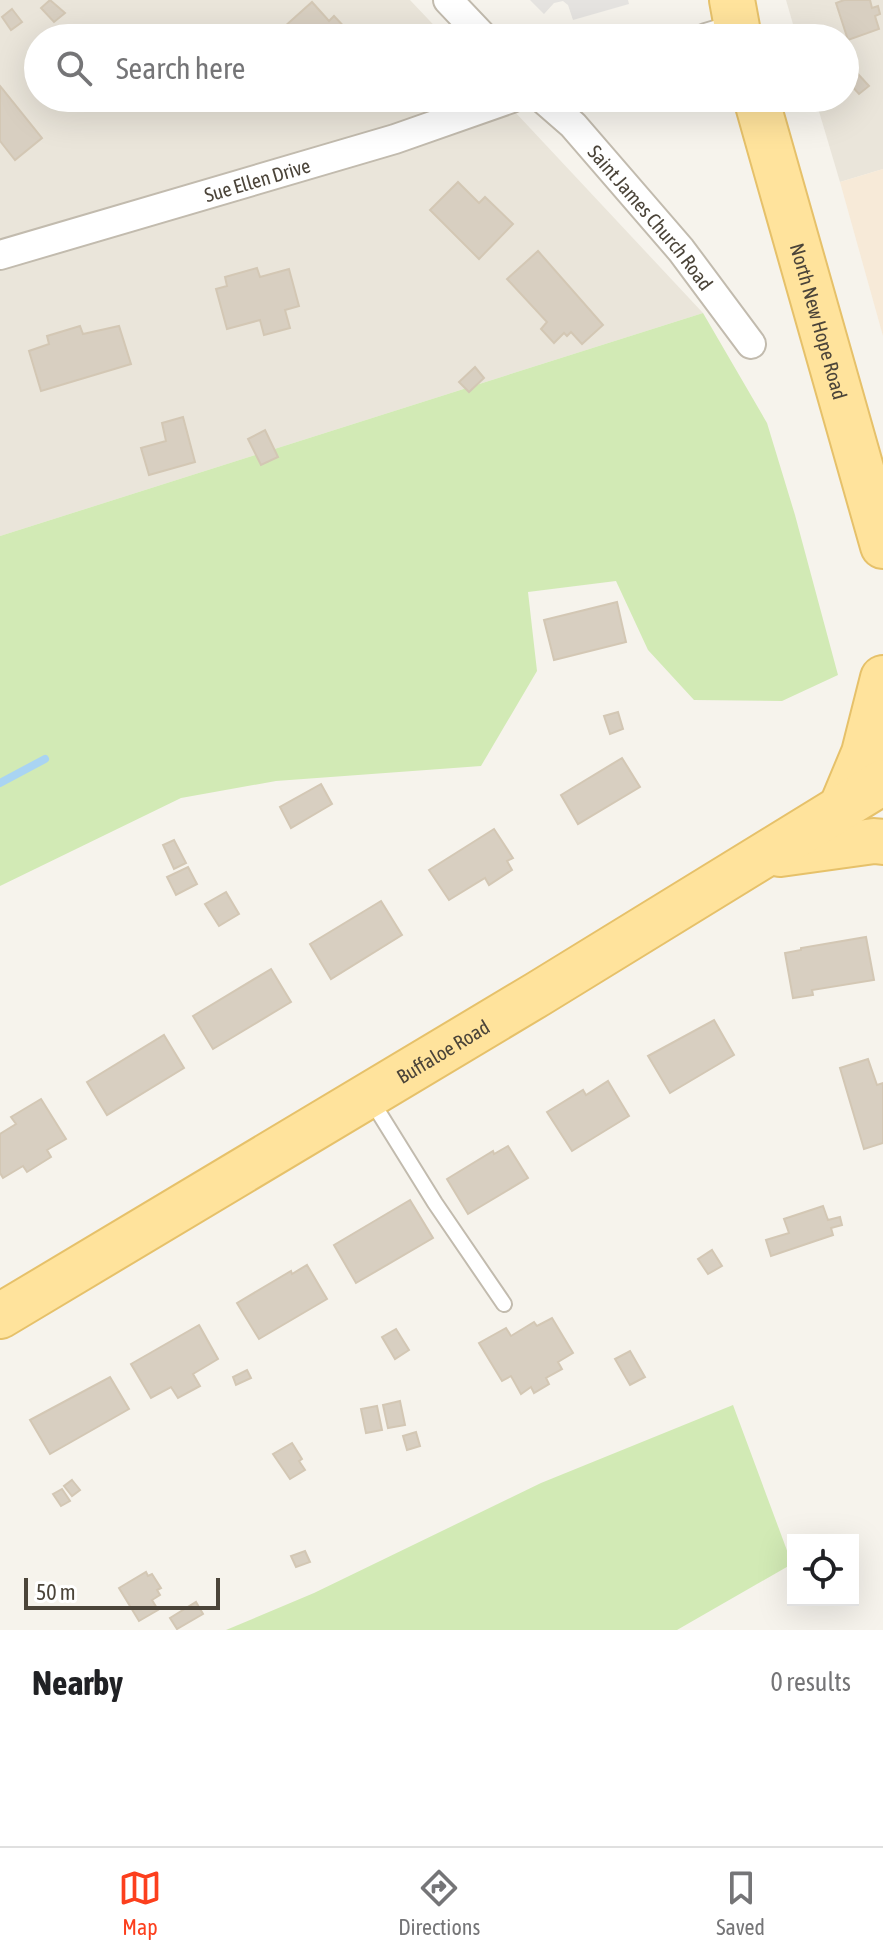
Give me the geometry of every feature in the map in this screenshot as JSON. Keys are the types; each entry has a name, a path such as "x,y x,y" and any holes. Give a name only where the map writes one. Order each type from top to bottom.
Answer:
{"main road":[{"name":"North New Hope Road","path":"760,112 883,546"},
{"path":"841,808 864,753 883,678"},
{"name":"Buffaloe Road","path":"0,1316 368,1097 883,782"},
{"path":"762,856 883,842"}],"street":[{"path":"448,0 471,24"},
{"name":"Sue Ellen Drive","path":"0,255 395,139 472,112"},
{"name":"Saint James Church Road","path":"558,112 573,125 681,250 751,344"}],"lane":[{"path":"368,1097 504,1304"}],"shaded area":[{"path":"0,0 410,0 433,24 24,24 24,112 515,112 703,313 0,536"},
{"path":"530,0 628,0 629,4 573,20 568,5 563,1 554,3 544,14"},
{"path":"786,0 883,0 883,169 840,182 819,112 859,112 859,24 793,24"},
{"path":"883,169 883,336 840,182"}],"green space":[{"path":"703,313 767,423 838,675 782,701 694,700 648,650 616,581 528,592 537,671 481,766 276,781 181,798 0,886 0,536"},
{"path":"733,1405 787,1551 787,1567 677,1630 226,1630 314,1593 541,1483"}],"building":[{"path":"50,0 65,13 54,22 41,8"},
{"path":"870,0 872,8 878,6 880,14 875,16 879,29 859,36 859,24 843,24 836,3"},
{"path":"312,2 329,21 334,16 342,24 287,24"},
{"path":"12,9 22,22 11,30 2,17"},
{"path":"859,75 869,86 859,94"},
{"path":"0,86 42,138 15,160 0,141"},
{"path":"458,182 479,203 485,197 513,224 479,259 430,210"},
{"path":"538,251 603,325 582,344 571,332 567,336 564,333 554,343 541,329 547,322 507,279"},
{"path":"257,268 260,277 289,269 299,306 285,310 290,328 264,335 260,320 227,329 216,289 227,286 225,277"},
{"path":"80,326 83,334 119,326 131,364 41,391 29,351 49,344 47,336"},
{"path":"475,367 484,378 469,392 459,382"},
{"path":"183,417 195,462 149,475 141,448 166,441 162,423"},
{"path":"265,430 278,457 261,465 248,439"},
{"path":"617,602 626,642 554,660 544,620"},
{"path":"618,712 623,729 610,734 604,716"},
{"path":"622,758 640,787 578,824 561,795"},
{"path":"321,784 332,804 291,828 280,807"},
{"path":"494,829 513,858 507,861 512,870 489,885 485,878 449,900 429,870"},
{"path":"174,840 186,863 174,869 163,845"},
{"path":"188,867 197,884 176,895 167,877"},
{"path":"226,892 239,914 219,926 205,904"},
{"path":"381,901 402,935 331,979 310,944"},
{"path":"866,937 874,980 812,990 813,995 793,998 785,953"},
{"path":"271,969 291,1002 213,1049 193,1016"},
{"path":"714,1020 734,1055 670,1093 648,1056"},
{"path":"164,1035 184,1068 107,1115 87,1082"},
{"path":"868,1059 877,1085 883,1083 883,1143 864,1149 840,1068"},
{"path":"608,1081 629,1116 572,1151 547,1112 583,1090 586,1095"},
{"path":"41,1099 66,1139 47,1150 51,1157 27,1172 23,1166 3,1178 0,1173 0,1134 16,1124 11,1117"},
{"path":"508,1146 528,1178 468,1214 447,1179 493,1151 494,1154"},
{"path":"410,1200 433,1238 356,1283 334,1245"},
{"path":"823,1206 828,1220 840,1217 842,1225 831,1228 833,1235 771,1256 766,1240 789,1233 784,1219"},
{"path":"712,1250 722,1266 708,1274 698,1259"},
{"path":"307,1265 327,1299 259,1339 237,1303"},
{"path":"552,1318 573,1353 558,1362 562,1369 546,1378 549,1384 534,1393 531,1387 521,1394 511,1376 502,1381 479,1343 506,1328 511,1336 534,1322 537,1326"},
{"path":"199,1325 218,1359 193,1374 200,1386 178,1398 171,1387 151,1398 131,1364"},
{"path":"396,1329 409,1350 395,1359 382,1337"},
{"path":"630,1351 645,1377 630,1385 615,1359"},
{"path":"247,1370 251,1378 236,1385 233,1377"},
{"path":"110,1377 129,1409 50,1454 30,1420"},
{"path":"400,1401 405,1425 388,1428 383,1405"},
{"path":"377,1406 382,1430 366,1433 361,1409"},
{"path":"416,1432 420,1446 407,1450 403,1436"},
{"path":"292,1443 305,1470 290,1479 273,1454"},
{"path":"72,1480 80,1490 72,1496 64,1486"},
{"path":"62,1489 70,1501 61,1506 53,1494"},
{"path":"305,1551 310,1562 296,1567 291,1556"},
{"path":"146,1572 148,1576 152,1574 161,1588 157,1590 160,1595 152,1600 158,1610 139,1621 119,1588"},
{"path":"196,1602 203,1614 177,1629 170,1618"}],"waterway":[{"path":"0,783 45,759"}]}
